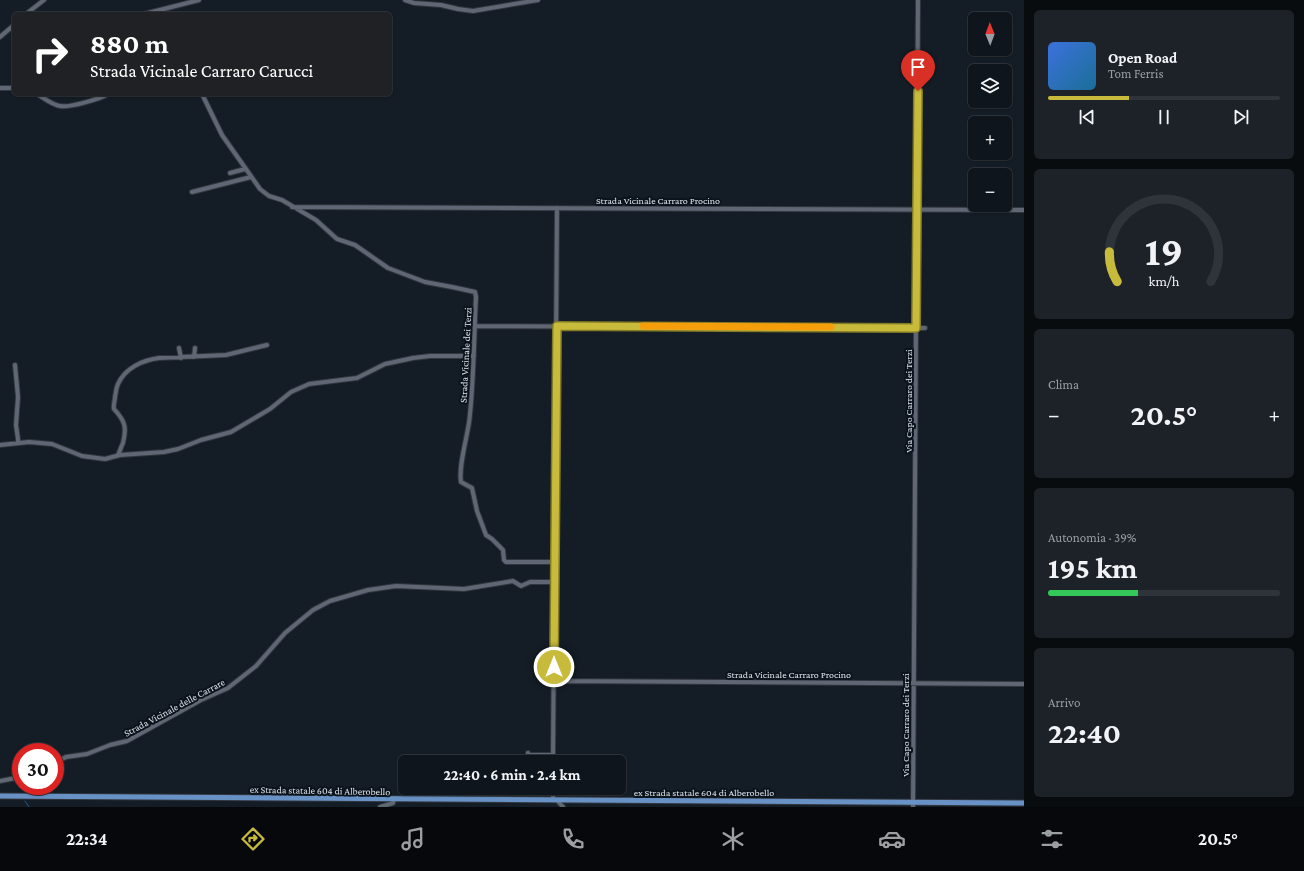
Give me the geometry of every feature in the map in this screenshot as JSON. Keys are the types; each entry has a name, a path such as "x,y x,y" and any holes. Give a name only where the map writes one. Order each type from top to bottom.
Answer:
{"main road":[{"name":"ex Strada statale 604 di Alberobello","path":"0,796 555,800 913,805 1024,803"}],"street":[{"path":"29,12 44,0"},
{"path":"152,12 199,0"},
{"path":"405,0 414,3 441,5 473,11 538,0"},
{"name":"Via Capo Carraro dei Terzi","path":"913,805 918,0"},
{"path":"0,37 12,28"},
{"path":"0,88 12,88"},
{"path":"41,96 55,104 64,106 97,99 104,96"},
{"name":"Strada Vicinale dei Terzi","path":"203,96 222,135 245,169 265,194 282,200 316,220 337,239 355,245 388,268 425,282 475,292 474,356 470,416 461,470 461,482 472,488 477,512 486,534 503,550 506,562 554,562"},
{"path":"230,173 245,169"},
{"path":"192,192 251,177"},
{"name":"Strada Vicinale Carraro Procino","path":"292,207 1024,210"},
{"path":"553,755 557,208"},
{"path":"475,326 925,328"},
{"path":"118,455 123,441 125,428 114,407 117,387 119,382 132,367 145,360 230,355 267,345"},
{"path":"179,348 180,358"},
{"path":"194,348 194,357"},
{"path":"0,445 18,443 52,444 82,456 104,459 118,455 164,452 178,449 201,440 226,434 241,427 270,410 291,392 309,384 324,381 353,379 363,376 385,364 413,358 430,356 474,356"},
{"path":"15,365 18,397 16,425 18,443"},
{"name":"Strada Vicinale delle Carrare","path":"64,758 87,754 110,745 127,741 201,700 228,688 256,666 285,633 315,609 330,601 359,592 388,586 408,585 464,589 514,582 521,586 530,582 554,582"},
{"name":"Strada Vicinale Carraro Procino","path":"554,681 1024,684"},
{"path":"0,781 12,779"},
{"path":"554,795 555,800 563,807"},
{"path":"380,807 393,803 394,799"}],"waterway":[{"path":"25,801 29,807"}],"slow traffic":[{"path":"643,326 831,327"}],"route":[{"path":"554,667 557,326 916,328 918,91"}]}
